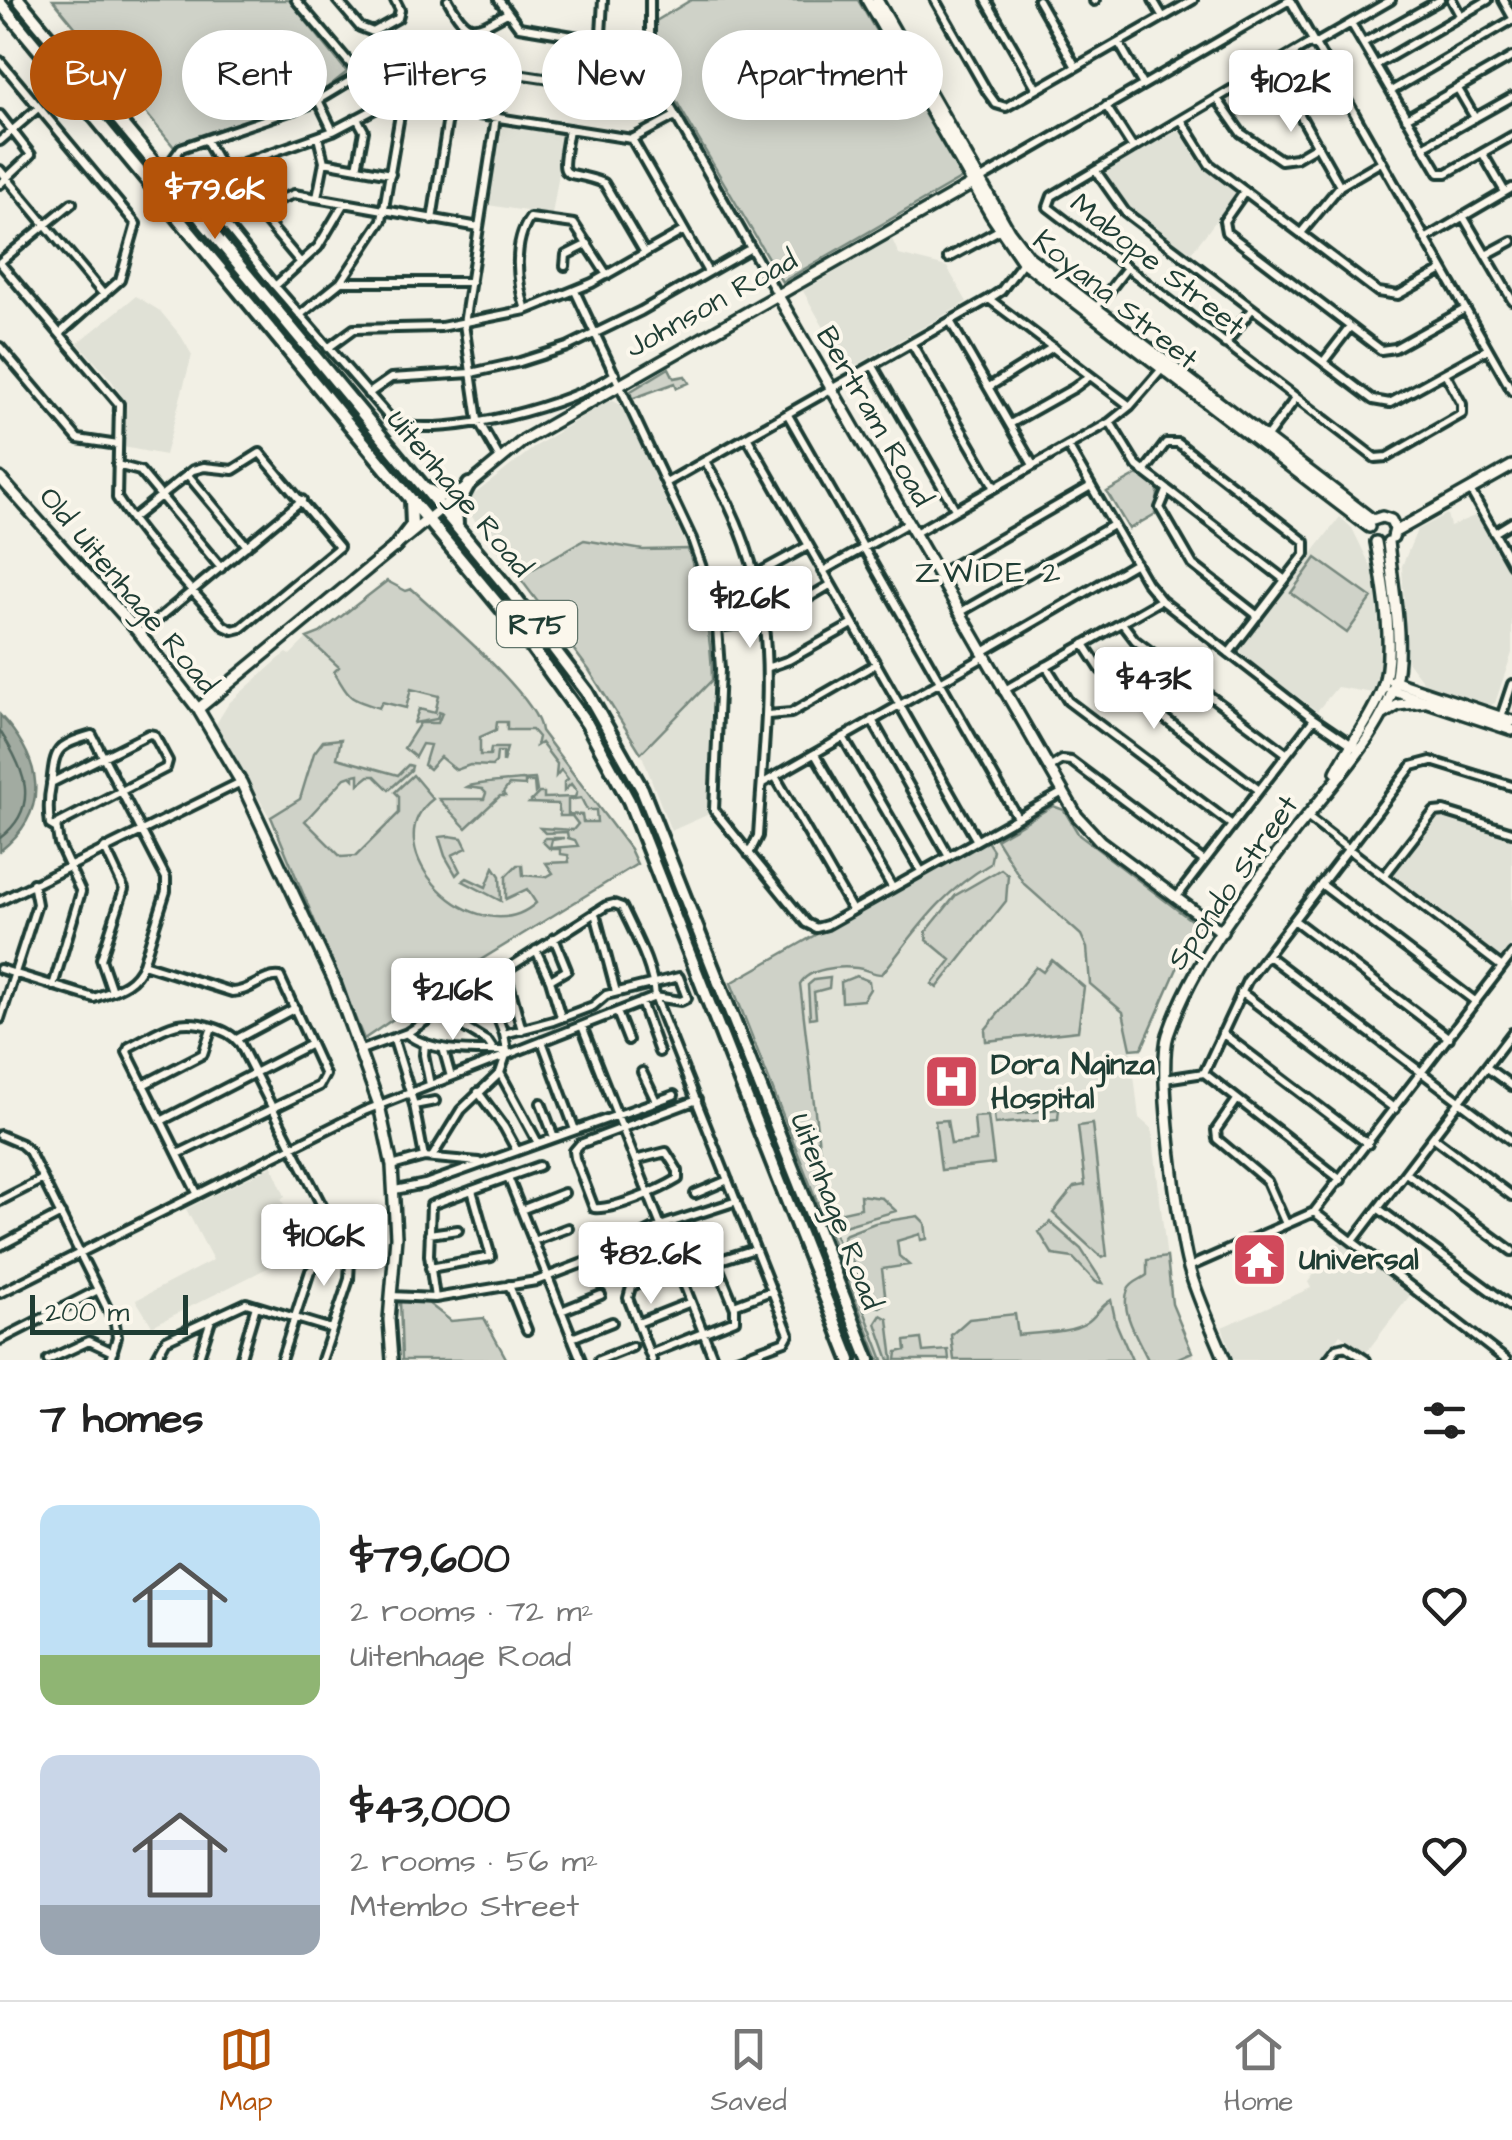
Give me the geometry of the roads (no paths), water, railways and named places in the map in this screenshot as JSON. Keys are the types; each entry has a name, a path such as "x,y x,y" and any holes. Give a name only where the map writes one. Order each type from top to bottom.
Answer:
{"main road":[{"name":"Uitenhage Road","path":"20,0 566,661 633,770 678,874 869,1360"},
{"name":"Koyana Street","path":"867,0 977,182 1028,256 1371,523"},
{"name":"Koyana Street","path":"877,0 1000,230 1024,262 1371,523"},
{"name":"Uitenhage Road","path":"0,2 428,520 554,675 587,724 629,801 850,1360"},
{"name":"Johnson Road","path":"198,709 535,432 617,379 977,182"},
{"name":"Bertram Road","path":"777,294 959,614 1063,792 1092,834 1222,932"},
{"path":"1395,532 1388,518 1371,523 1370,536 1382,542 1512,466"},
{"name":"Old Uitenhage Road","path":"0,478 140,634 198,709 241,782 335,983 379,1105 392,1166 396,1237 389,1320 392,1360"},
{"path":"422,487 440,496 464,488"},
{"path":"459,530 456,509 464,488"},
{"path":"395,547 412,524 411,500"},
{"name":"Spondo Street","path":"1354,746 1381,716 1397,662 1382,542"},
{"name":"Spondo Street","path":"1225,1360 1189,1267 1165,1079 1168,1035 1194,974 1331,784 1389,684 1382,542"},
{"path":"1397,662 1417,689"},
{"path":"1389,684 1417,689 1506,719"},
{"path":"1389,684 1426,702 1512,730"},
{"path":"1381,716 1398,706 1426,702"}],"street":[{"path":"296,0 347,60"},
{"path":"336,0 360,28 373,32 398,18 400,10 395,0"},
{"path":"448,0 462,24 470,28 479,28 507,13"},
{"path":"499,0 515,25 542,31"},
{"path":"602,30 603,0"},
{"path":"650,0 650,30"},
{"path":"934,0 996,104 1010,106 1193,0"},
{"path":"986,0 1038,89"},
{"path":"1038,0 1076,67"},
{"path":"1152,0 1163,18"},
{"path":"1290,0 1512,391"},
{"name":"Johnson Road","path":"977,182 1290,0"},
{"name":"Mabope Street","path":"1391,0 1052,196 1048,207 1368,454 1382,459 1463,412 1446,373"},
{"path":"1363,43 1440,0"},
{"path":"1452,0 1460,15"},
{"path":"1376,65 1488,0"},
{"path":"1391,91 1512,18 1503,0"},
{"path":"1351,23 1437,170 1443,174 1512,136"},
{"path":"1119,43 1143,85"},
{"path":"1406,118 1512,58"},
{"path":"0,61 30,98"},
{"path":"1273,67 1340,186"},
{"path":"1458,89 1474,118"},
{"path":"1423,147 1512,97"},
{"path":"1218,100 1241,132 1281,160 1296,158 1318,145"},
{"path":"1106,106 1133,148"},
{"path":"0,115 30,157 0,184"},
{"path":"0,141 30,115"},
{"path":"327,119 333,131"},
{"path":"48,120 136,224 120,280 60,334"},
{"path":"262,120 177,149 174,164 396,424 478,420 550,406 617,379"},
{"path":"223,170 318,137 353,120"},
{"path":"357,168 364,131 358,120"},
{"path":"300,314 341,282 385,212 400,120"},
{"path":"432,220 448,120"},
{"path":"496,120 464,324 478,420 500,458"},
{"path":"503,120 632,139 668,120"},
{"path":"677,120 777,294"},
{"path":"1182,122 1203,158 1383,294 1402,293 1443,270"},
{"path":"569,130 566,171 570,176 604,184 645,253"},
{"path":"317,198 324,162 318,137"},
{"path":"632,139 708,272"},
{"path":"206,140 223,170 301,263"},
{"path":"1425,239 1508,190 1483,154"},
{"path":"324,162 392,174"},
{"path":"1301,232 1340,186 1381,162"},
{"path":"0,170 104,295"},
{"path":"1096,170 1124,212 1368,397 1383,404 1488,350"},
{"path":"1246,191 1224,221 1226,232 1381,350 1391,350 1465,309"},
{"path":"260,215 289,194 479,228"},
{"path":"275,286 322,240 344,202"},
{"path":"72,203 0,263 120,404 115,494 132,518 224,626 236,630 340,547 260,453 233,470 204,467 187,474 132,518"},
{"path":"1463,216 1512,300"},
{"path":"526,310 517,279 527,220 536,217 570,222 580,229 607,275"},
{"path":"948,258 1000,230"},
{"path":"328,348 354,329 464,324 526,310 607,275 683,231"},
{"path":"1486,256 1512,241"},
{"path":"565,266 566,255 588,244"},
{"path":"368,394 391,378 470,373 532,359 596,334 751,248"},
{"path":"666,483 989,299 1024,262"},
{"path":"1096,308 1126,269"},
{"path":"341,282 471,282"},
{"path":"575,291 699,556 718,628 720,684 713,806 806,923 823,927 1063,792"},
{"path":"989,299 1130,406"},
{"path":"1225,344 1252,309"},
{"path":"950,321 1033,464"},
{"path":"1323,362 1350,327"},
{"path":"912,344 994,486"},
{"path":"0,347 78,439 118,445"},
{"path":"988,387 1053,347"},
{"path":"873,366 955,509"},
{"path":"914,533 1110,422 1130,406 1162,369"},
{"path":"1010,424 1090,376"},
{"path":"1266,438 1296,398"},
{"path":"788,414 1017,817"},
{"path":"1110,422 1130,458 1144,472 1285,580"},
{"path":"747,438 976,839"},
{"path":"1144,472 1166,443 1178,443 1302,538 1307,549 1300,561 1230,653"},
{"path":"1068,446 1160,600 1354,746"},
{"path":"706,462 735,516 756,575 765,621 768,715 757,840 749,854"},
{"path":"117,465 140,471 221,568"},
{"path":"187,474 246,546"},
{"path":"937,575 1092,486"},
{"path":"1470,490 1512,564"},
{"path":"1167,491 1160,508 1193,565 1258,616"},
{"path":"140,634 302,500"},
{"path":"1494,532 1512,522"},
{"path":"824,571 908,523"},
{"path":"959,614 1113,525"},
{"path":"756,575 808,546"},
{"path":"762,784 1136,564"},
{"path":"803,601 830,585"},
{"path":"1004,691 1160,600"},
{"path":"718,628 765,621"},
{"path":"1122,622 1135,640 1286,753"},
{"path":"769,667 853,624"},
{"path":"1084,644 1105,674 1259,790"},
{"path":"768,715 795,711 876,664"},
{"path":"1046,666 1064,698 1232,825"},
{"path":"1506,719 1512,684"},
{"path":"1176,898 1314,719"},
{"path":"872,720 948,856"},
{"path":"51,784 151,734 168,761 166,768 54,828"},
{"path":"0,968 15,974 53,986 92,998 134,980 143,964 167,884 92,735 62,748 52,759 47,800 50,825 81,895 53,986"},
{"path":"843,737 921,871"},
{"path":"815,754 892,887"},
{"path":"1049,768 1062,760 1071,761 1204,861"},
{"path":"1204,1074 1240,992 1408,770 1421,761 1431,761 1512,786"},
{"path":"775,776 852,910"},
{"path":"0,901 241,782"},
{"path":"1384,876 1434,812 1444,811 1512,832"},
{"path":"1307,816 1502,967"},
{"path":"105,848 124,890 102,959 112,990"},
{"path":"0,1019 38,904 33,883"},
{"path":"1321,884 1476,1002"},
{"path":"361,1050 407,1034 595,913 614,904 622,907 788,1338 734,1360"},
{"path":"595,913 616,992"},
{"path":"1294,920 1449,1038"},
{"path":"550,980 566,970 554,938"},
{"path":"536,950 561,1017"},
{"path":"1189,1267 1314,1212 1512,954"},
{"path":"1267,955 1512,1141"},
{"path":"143,964 232,992 241,992 277,976 283,980 325,1080 178,1154"},
{"path":"0,1293 379,1105 655,996 668,1001 687,998 679,977 616,992 593,1006 504,1034"},
{"path":"508,980 522,1030"},
{"path":"1240,992 1395,1109"},
{"path":"428,1157 462,1110 500,1073 509,1053 492,1005 512,998"},
{"path":"456,1002 456,1024"},
{"path":"641,1002 659,1052"},
{"path":"237,1040 295,1008"},
{"path":"439,1012 488,1042 494,1051"},
{"path":"617,1012 628,1040"},
{"path":"198,1193 128,1048 180,1022 195,1021 237,1040 293,1145 351,1268 322,1360"},
{"path":"582,1026 714,1360"},
{"path":"143,1085 203,1054 212,1027"},
{"path":"1353,1241 1512,1032"},
{"path":"1222,1033 1368,1144"},
{"path":"407,1034 443,1048 509,1053"},
{"path":"394,1040 428,1157"},
{"path":"542,1041 575,1130"},
{"path":"425,1043 430,1085"},
{"path":"161,1121 312,1044"},
{"path":"443,1048 451,1077"},
{"path":"1486,1067 1512,1086"},
{"path":"642,1072 656,1101"},
{"path":"500,1073 538,1143"},
{"path":"1165,1079 1204,1074 1341,1180"},
{"path":"478,1092 517,1151"},
{"path":"395,1190 424,1184 674,1095"},
{"path":"635,1160 666,1152 678,1171 678,1179 599,1210 594,1208 574,1151 580,1144 697,1100"},
{"path":"1237,1100 1218,1125 1217,1139 1267,1181 1286,1224"},
{"path":"414,1106 435,1102"},
{"path":"541,1103 554,1138"},
{"path":"0,1135 26,1148 116,1328 111,1356 89,1342 48,1360"},
{"path":"1433,1137 1512,1196"},
{"path":"392,1166 428,1157 486,1162"},
{"path":"435,1298 430,1268 431,1205 539,1166"},
{"path":"1406,1173 1512,1252"},
{"path":"508,1177 581,1360"},
{"path":"0,1201 44,1178"},
{"path":"695,1194 728,1180"},
{"path":"430,1268 491,1257 472,1190"},
{"path":"521,1210 564,1193"},
{"path":"391,1296 435,1298 548,1278 660,1226 736,1201"},
{"path":"1379,1209 1512,1307"},
{"path":"1314,1212 1506,1360"},
{"path":"0,1246 62,1214"},
{"path":"533,1241 568,1228"},
{"path":"429,1234 458,1230"},
{"path":"717,1260 736,1320 651,1357 628,1298 630,1287 706,1256 717,1260 755,1249"},
{"path":"281,1360 316,1264 345,1252"},
{"path":"510,1286 527,1330"},
{"path":"0,1340 98,1290"},
{"path":"734,1306 772,1290"},
{"path":"561,1311 601,1295"},
{"path":"638,1322 691,1302"},
{"path":"154,1360 166,1340 244,1303 332,1329"},
{"path":"240,1360 256,1306"},
{"path":"198,1360 212,1318"},
{"path":"572,1338 612,1322"},
{"path":"1328,1360 1337,1348 1345,1346 1366,1360"},
{"path":"598,1360 632,1348"}],"water":[{"path":"0,715 25,749 35,784 28,819 0,851"}],"place":[{"name":"Dora Nginza Hospital","path":"952,1081"},
{"name":"Universal","path":"1260,1259"}],"district":[{"name":"ZWIDE 2","path":"989,571"}]}
